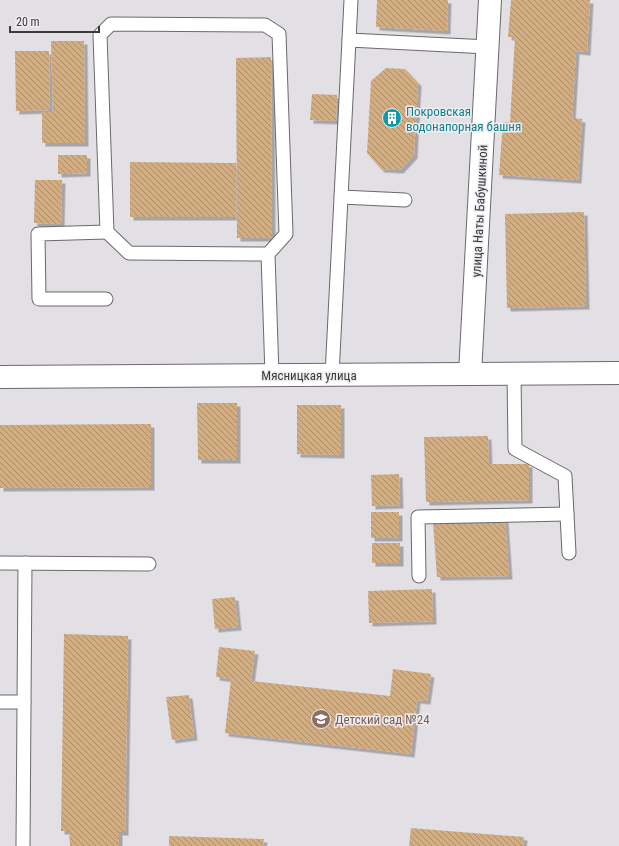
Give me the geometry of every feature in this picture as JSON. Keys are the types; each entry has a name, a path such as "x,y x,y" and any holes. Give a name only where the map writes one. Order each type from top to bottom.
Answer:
{"street":[{"name":"улица Наты Бабушкиной","path":"470,374 490,0"},
{"name":"Мясницкая улица","path":"0,377 619,373"}],"lane":[{"path":"332,375 351,0"},
{"path":"268,254 129,253 107,232 100,35 111,24 265,25 279,34 286,234 268,254 272,375"},
{"path":"349,40 488,47"},
{"path":"341,197 405,200"},
{"path":"106,299 39,299 38,234 107,232"},
{"path":"514,373 515,449 565,476 569,552"},
{"path":"419,576 418,517 567,514"},
{"path":"0,562 149,564"},
{"path":"23,846 26,563"},
{"path":"0,702 24,702"}],"building":[{"path":"377,0 448,0 447,31 376,27"},
{"path":"511,0 590,0 587,52 576,51 572,118 582,119 578,180 499,175 503,122 510,122 515,37 508,37"},
{"path":"51,41 84,41 85,143 42,143 42,112 53,112"},
{"path":"15,51 49,51 50,110 16,111"},
{"path":"271,57 272,238 237,238 236,58"},
{"name":"Покровская водонапорная башня","path":"386,68 405,69 418,83 414,155 400,170 381,169 367,153 371,81"},
{"path":"312,94 337,95 336,121 310,120"},
{"path":"58,155 87,155 87,173 58,174"},
{"path":"130,162 236,163 236,217 130,217"},
{"path":"35,180 62,180 61,224 34,223"},
{"path":"584,212 586,306 507,308 505,214"},
{"path":"197,403 237,403 237,460 198,460"},
{"path":"297,405 341,405 341,455 297,454"},
{"path":"151,424 151,487 0,488 0,425"},
{"path":"488,436 489,464 529,464 529,500 426,502 424,437"},
{"path":"399,474 400,505 372,506 371,475"},
{"path":"371,512 399,512 399,538 371,538"},
{"path":"505,519 509,576 437,577 433,522"},
{"path":"372,543 400,543 400,563 372,563"},
{"path":"432,589 433,621 369,623 368,591"},
{"path":"235,597 238,627 215,629 212,599"},
{"path":"64,634 128,636 125,832 119,832 119,846 70,846 69,831 61,831"},
{"path":"219,647 255,651 251,681 390,696 393,669 431,674 427,701 417,700 411,754 225,733 231,679 216,677"},
{"path":"189,695 194,737 172,740 166,697"},
{"path":"411,828 524,837 523,846 409,846"},
{"path":"169,836 264,839 263,846 169,846"}],"place":[{"name":"Покровская водонапорная башня","path":"392,118"},
{"name":"Детский сад №24","path":"321,719"}]}
